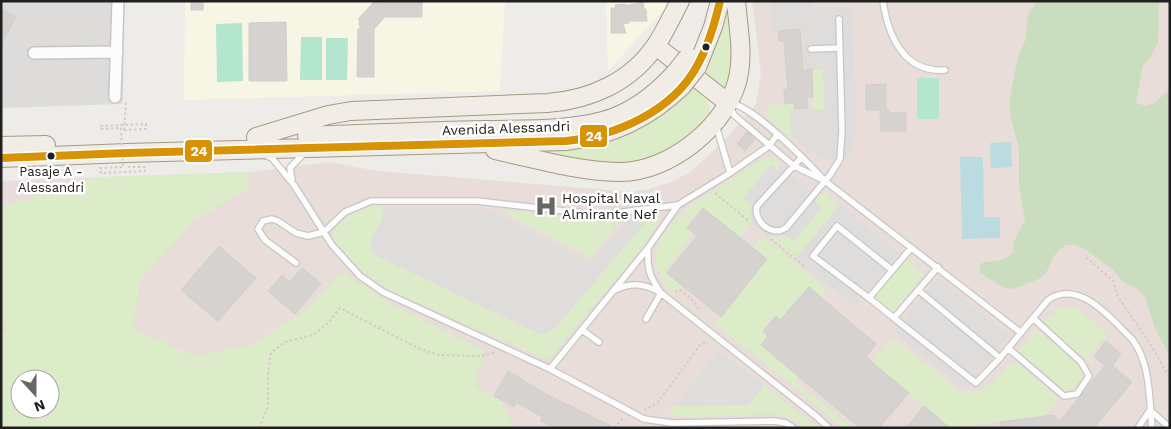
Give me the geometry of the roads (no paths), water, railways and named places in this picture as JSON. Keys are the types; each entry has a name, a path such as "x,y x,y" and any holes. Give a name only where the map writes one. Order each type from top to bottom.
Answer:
{"main road":[{"path":"254,144 328,115 351,111 547,103 591,95 617,82 638,66 656,46 680,1"},
{"name":"Avenida Alessandri","path":"692,62 708,1"},
{"name":"Avenida Alessandri","path":"1,146 254,144 309,148 566,142 599,136 615,131 644,117 658,107 692,62 712,27 720,1"},
{"path":"465,143 589,169 620,172 645,168 667,160 693,144 715,122 728,103 739,75 741,58 736,1"},
{"path":"656,46 728,103"},
{"name":"Avenida Alessandri","path":"1,158 538,129 581,125 602,121 628,111 679,80"}],"street":[{"path":"114,2 117,52 116,97"},
{"path":"34,53 117,52"}],"lane":[{"path":"883,1 888,26 904,55 923,68 945,70"},
{"path":"802,157 757,206 756,217 772,231 781,231 786,228 836,168 840,159 842,131 839,19"},
{"path":"811,49 840,48"},
{"path":"728,103 740,106 777,135 825,181 1020,332"},
{"path":"728,103 734,115 769,146 794,166 825,181"},
{"path":"715,122 730,173"},
{"path":"550,369 648,248 678,206 713,185 769,146 777,135"},
{"path":"254,144 272,158 294,185 332,245 360,276 383,292 550,369 644,418 676,423 774,421 786,423 793,428"},
{"path":"294,185 290,168 299,156 309,148"},
{"path":"296,263 261,236 258,229 260,224 272,219 308,236 324,232 345,212 371,201 477,201 600,215 678,206"},
{"path":"892,270 838,226 813,256 869,298 976,384 1048,300 1060,294 1077,294 1094,303 1132,338 1137,345 1147,374 1152,428"},
{"path":"648,248 648,271 661,293"},
{"path":"869,298 911,248"},
{"path":"894,318 938,267"},
{"path":"611,292 625,286 642,285 661,293 829,428"},
{"path":"918,290 1000,358"},
{"path":"646,319 661,293"},
{"path":"1008,348 1064,396 1077,394 1090,376 1082,362 1033,318"},
{"path":"582,330 598,342"},
{"path":"1150,410 1170,428"},
{"path":"1138,428 1150,410"},
{"path":"676,423 683,428"}],"water":[{"path":"1011,142 1012,167 991,168 990,143"},
{"path":"960,157 983,157 984,217 1000,217 1000,238 962,239"}],"place":[{"name":"Pasaje A - Alessandri","path":"51,156"},
{"name":"Hospital Naval Almirante Nef","path":"546,206"}]}
